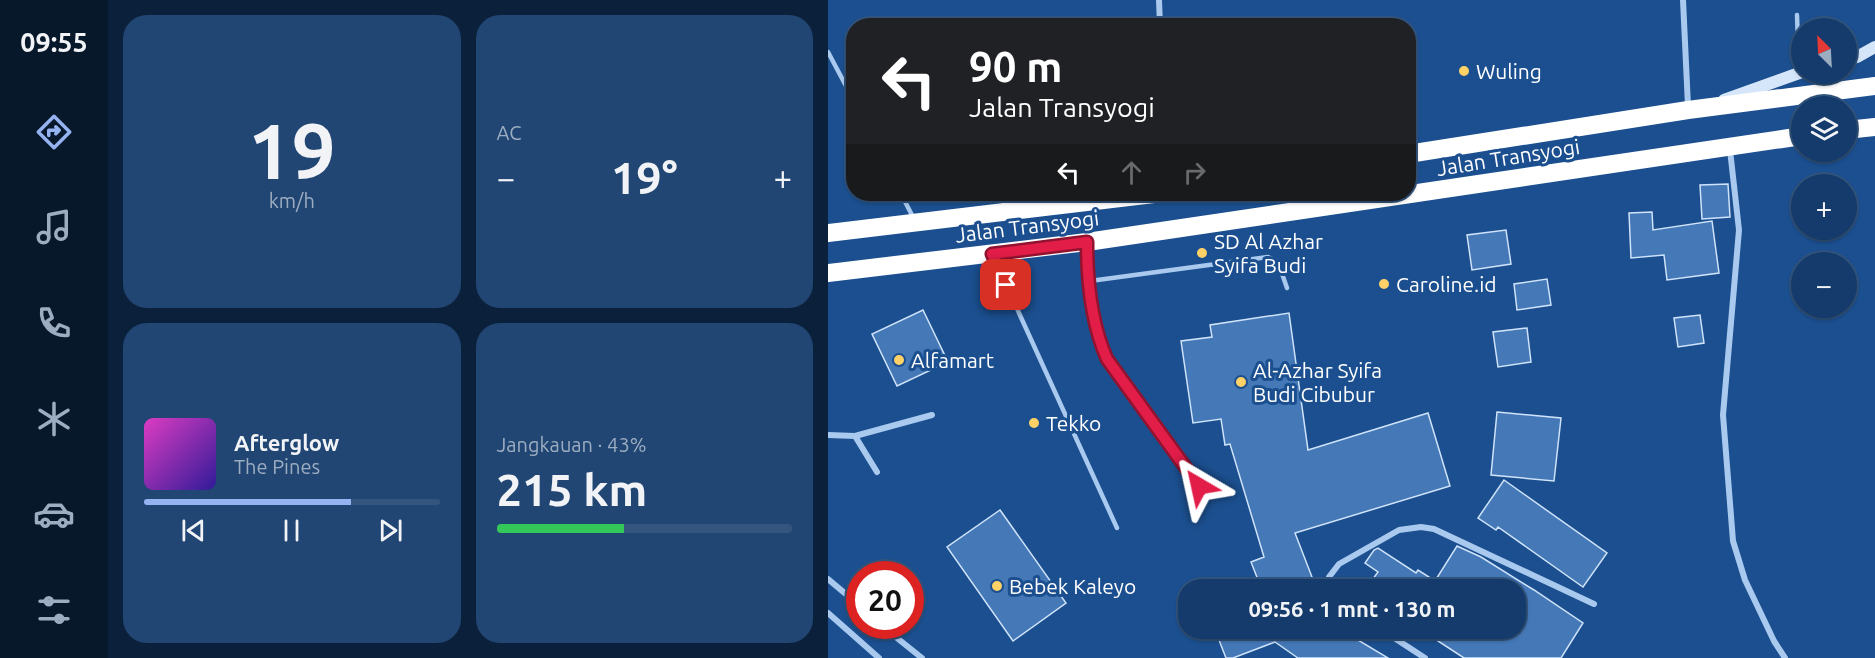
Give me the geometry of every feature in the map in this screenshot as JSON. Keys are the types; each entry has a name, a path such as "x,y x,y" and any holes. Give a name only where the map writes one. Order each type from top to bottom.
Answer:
{"highway":[{"name":"Jalan Transyogi","path":"1416,153 1693,110 1875,86"},
{"path":"1857,129 1875,127"},
{"name":"Jalan Transyogi","path":"1416,193 1791,138"},
{"name":"Jalan Transyogi","path":"828,233 1096,201"},
{"name":"Jalan Transyogi","path":"828,273 1087,242 1361,201"}],"street":[{"path":"1159,0 1160,18"},
{"path":"1683,0 1693,110 1791,75"},
{"path":"1857,57 1875,47"},
{"path":"1729,146 1739,230 1723,415 1733,541 1745,580 1774,641 1785,658"},
{"path":"828,435 855,436 932,415"},
{"path":"855,436 877,472"},
{"path":"1329,579 1339,564 1399,530 1421,527 1434,529 1594,604"},
{"path":"828,579 846,594"},
{"path":"828,613 879,658"},
{"path":"898,639 922,658"},
{"path":"1396,639 1425,658"}],"lane":[{"path":"828,52 846,86"},
{"path":"904,201 915,222"},
{"path":"1002,201 1005,212"},
{"path":"1087,242 1087,265 1094,318 1098,338 1107,359 1199,486"},
{"path":"992,254 1117,528"},
{"path":"1090,281 1268,257 1278,262 1287,288"}],"building":[{"path":"1728,184 1730,217 1702,219 1700,185"},
{"path":"1652,212 1653,230 1712,221 1719,273 1667,280 1664,255 1631,258 1629,213"},
{"path":"1506,230 1511,264 1472,270 1467,235"},
{"path":"1547,279 1551,305 1517,310 1514,284"},
{"path":"923,310 948,362 897,386 872,334"},
{"path":"1289,313 1308,450 1428,413 1450,486 1295,533 1312,577 1307,579 1258,579 1251,562 1264,557 1230,444 1225,445 1221,419 1193,423 1181,341 1212,337 1210,325"},
{"path":"1700,315 1704,343 1678,347 1674,318"},
{"path":"1527,328 1531,362 1498,367 1493,332"},
{"path":"1497,412 1561,418 1554,481 1491,475"},
{"path":"1504,480 1607,553 1583,587 1498,527 1496,530 1478,518"},
{"path":"1000,510 1066,603 1013,641 947,547"},
{"path":"1457,546 1481,557 1516,579 1436,579"},
{"path":"1378,548 1416,573 1418,570 1432,579 1373,579 1378,572 1365,563"},
{"path":"1526,585 1583,623 1561,658 1464,658 1435,639 1526,639"},
{"path":"1219,639 1356,639 1388,658 1298,658 1275,642 1233,658 1226,658"}],"place":[{"name":"Wuling","path":"1464,71"},
{"name":"SD Al Azhar Syifa Budi","path":"1202,253"},
{"name":"Caroline.id","path":"1384,284"},
{"name":"Alfamart","path":"899,360"},
{"name":"Al-Azhar Syifa Budi Cibubur","path":"1241,382"},
{"name":"Tekko","path":"1034,423"},
{"name":"Bebek Kaleyo","path":"997,586"}],"route":[{"path":"1006,285 992,254 1087,242 1087,265 1094,318 1098,338 1107,359 1199,486"}]}
